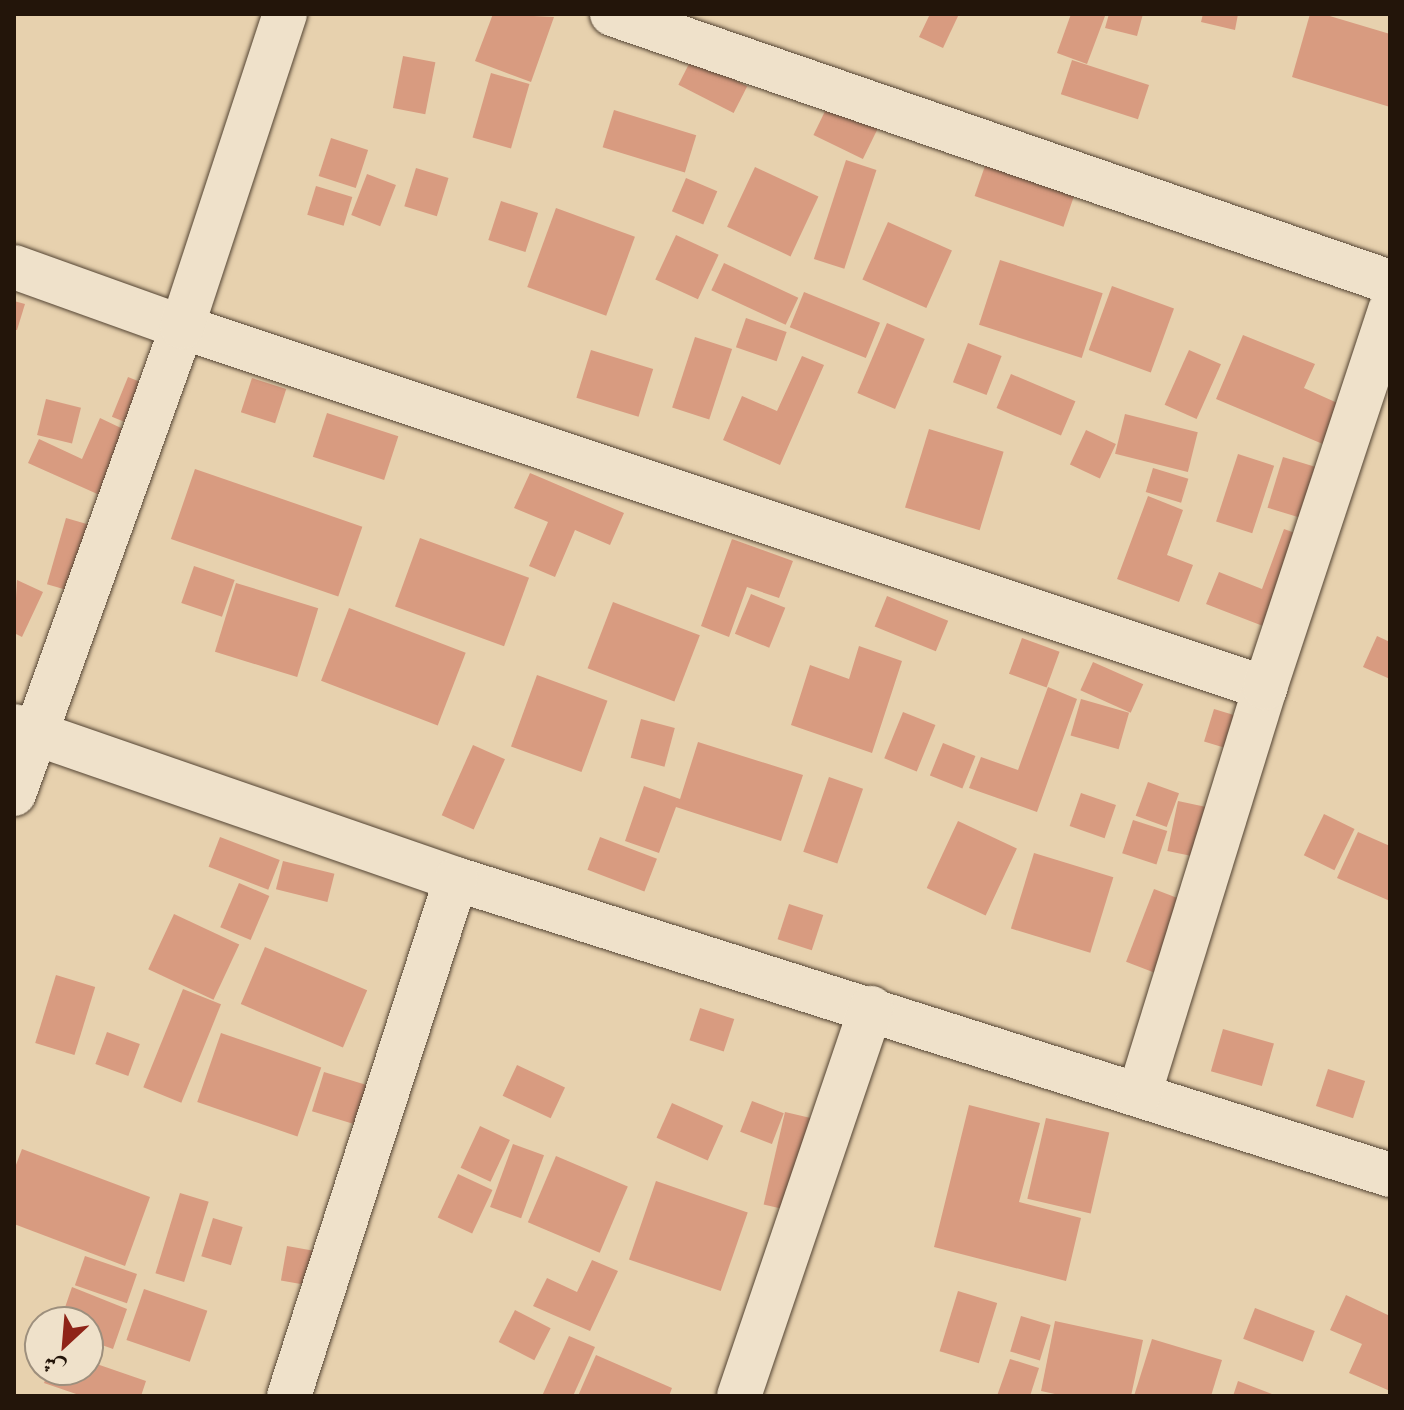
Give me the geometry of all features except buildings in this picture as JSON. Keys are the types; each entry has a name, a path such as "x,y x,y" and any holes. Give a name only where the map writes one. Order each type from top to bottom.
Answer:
{"street":[{"path":"14,794 24,729 182,327 285,14"},
{"path":"612,14 1390,282"},
{"path":"14,267 182,327 1265,688"},
{"path":"1139,1095 1265,688 1390,309"},
{"path":"24,729 456,879 871,1008 1390,1175"},
{"path":"289,1396 456,879"},
{"path":"739,1396 871,1008"}]}
